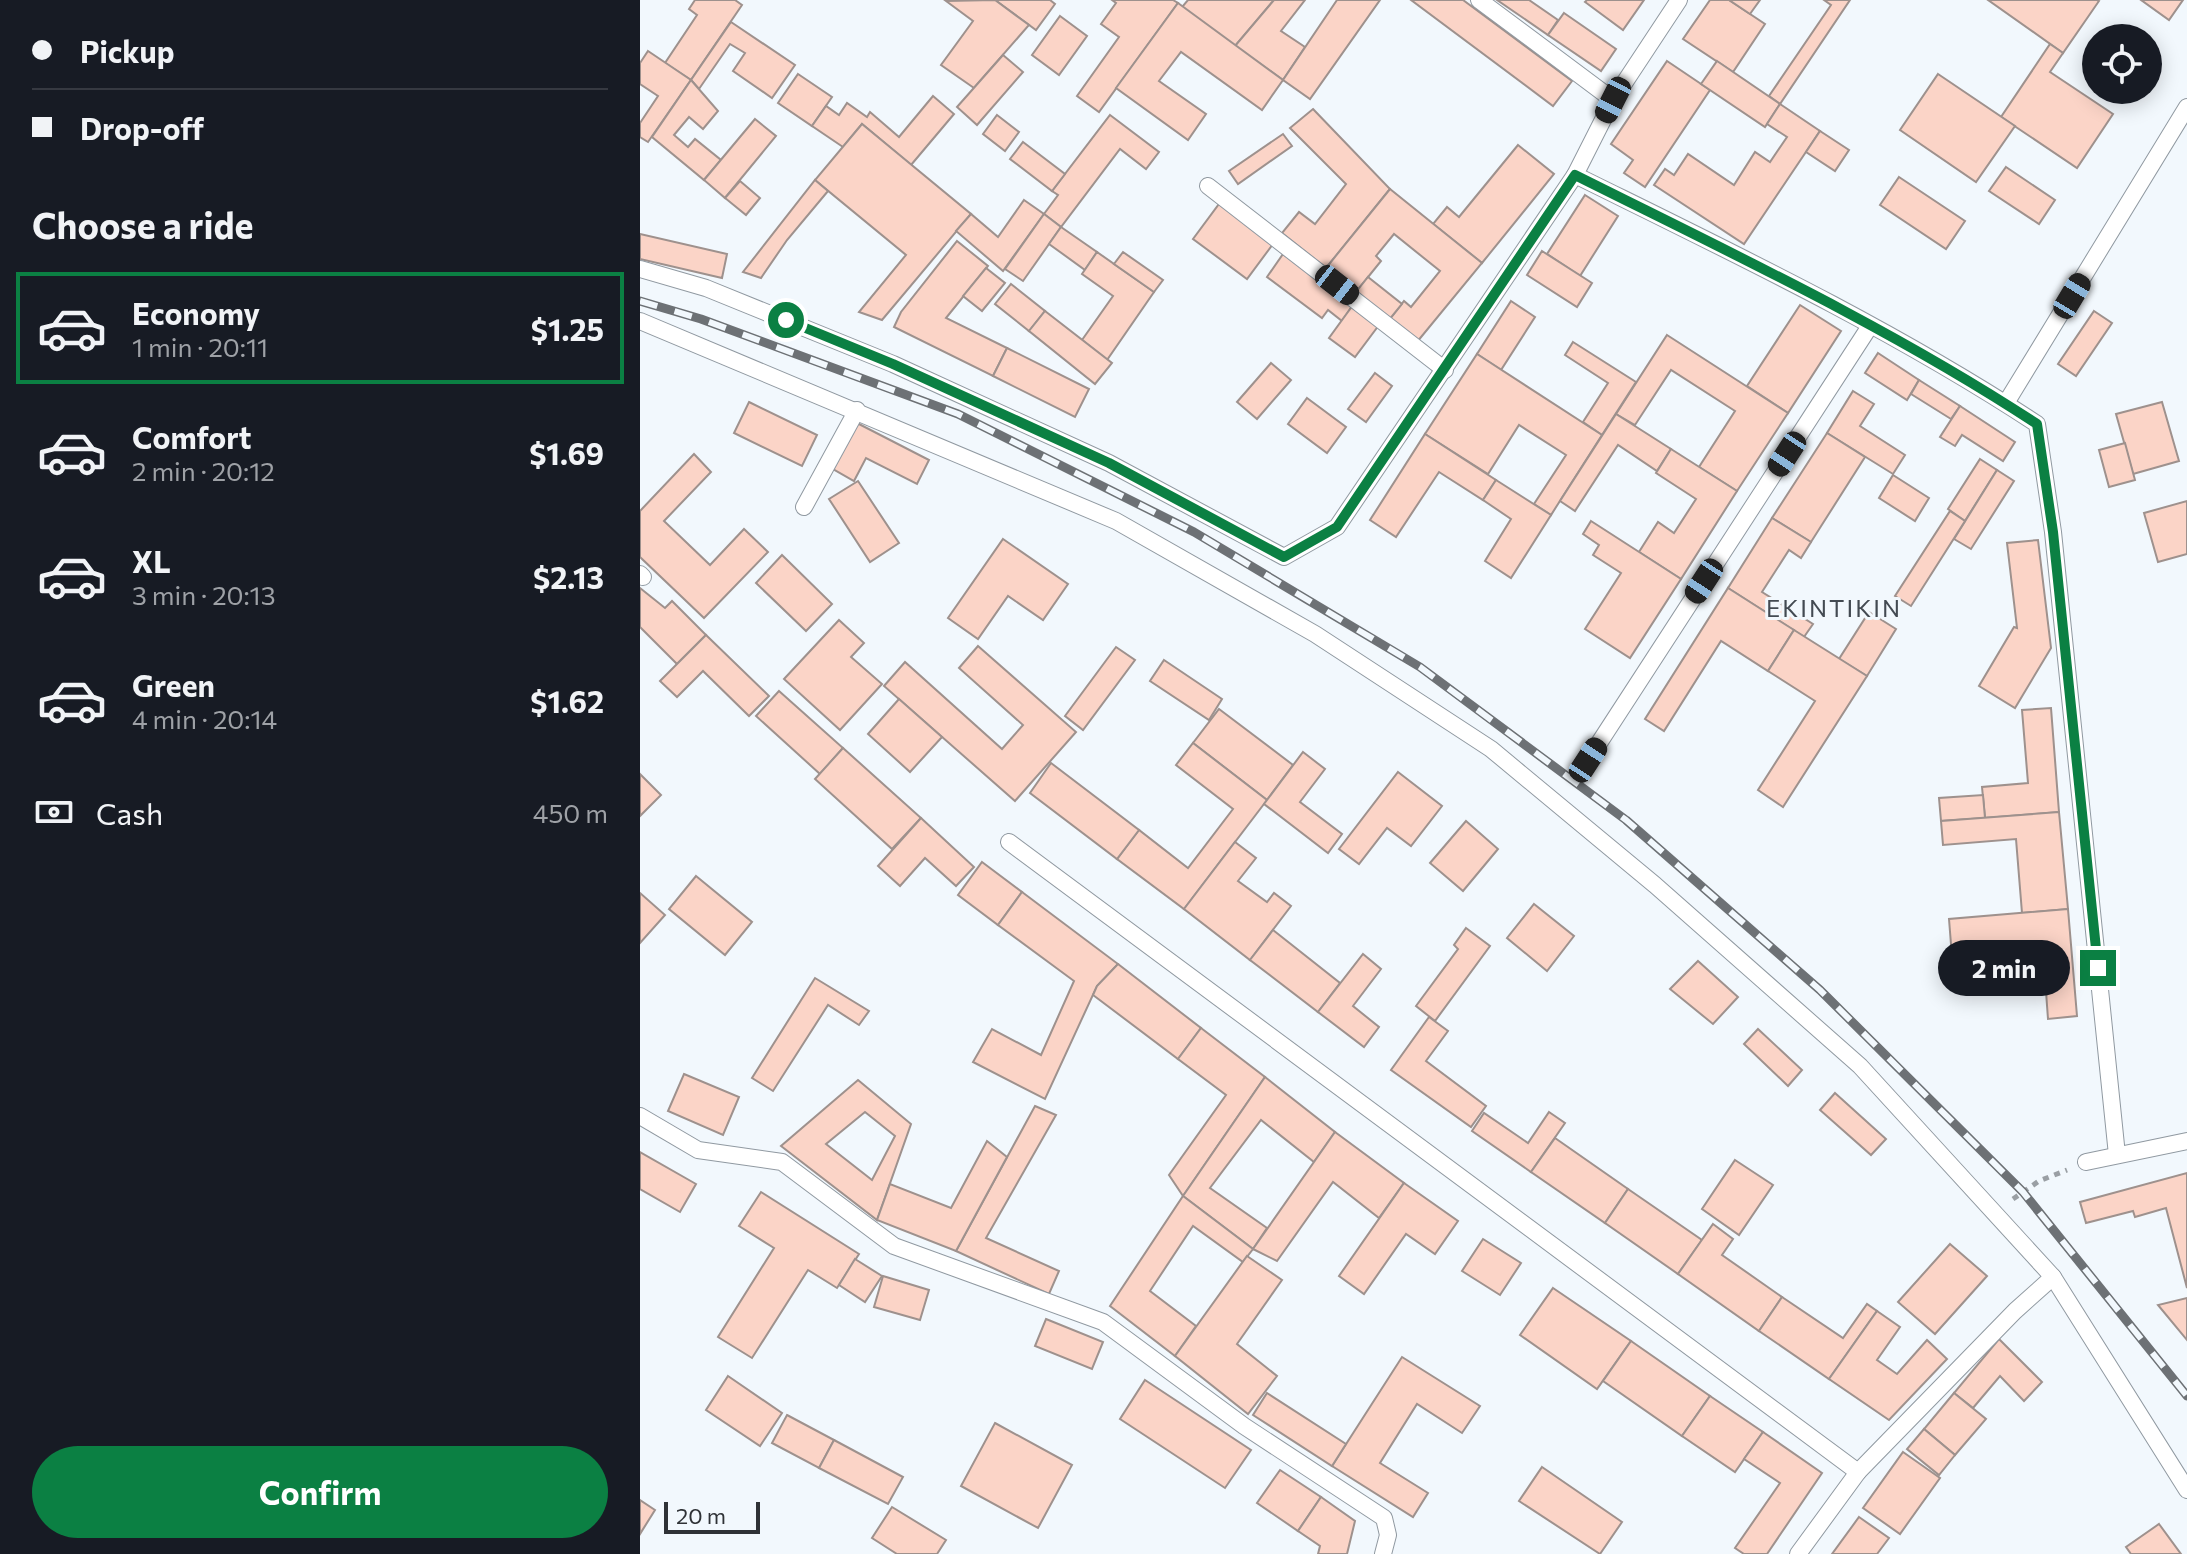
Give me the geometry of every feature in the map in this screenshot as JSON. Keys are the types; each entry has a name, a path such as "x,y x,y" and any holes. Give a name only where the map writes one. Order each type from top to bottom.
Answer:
{"lane":[{"path":"1479,0 1613,100"},
{"path":"640,269 706,288 893,364 1109,463 1284,557 1337,527 1575,175 1613,100 1679,0"},
{"path":"2006,403 2187,107"},
{"path":"1575,175 1870,326 2006,403 2037,424 2051,516 2117,1155"},
{"path":"1208,186 1445,370"},
{"path":"640,321 1116,521 1315,634 1491,749 1655,885 1860,1066 2053,1277 2187,1490"},
{"path":"1588,760 1870,326"},
{"path":"804,507 857,410"},
{"path":"1009,842 1858,1472"},
{"path":"640,1116 698,1150 782,1162 894,1246 1103,1322 1244,1426 1384,1518 1388,1535 1383,1554"},
{"path":"2086,1162 2187,1141"},
{"path":"1798,1554 1858,1472 2015,1311 2053,1277"}],"path":[{"path":"1995,1214 2039,1181 2086,1162"}],"building":[{"path":"695,0 735,0 742,5 691,80 665,63 697,15 689,9"},
{"path":"995,0 1050,0 1055,4 1036,30"},
{"path":"995,0 1029,25 974,88 941,65 973,21 946,1"},
{"path":"1112,0 1173,0 1178,3 1099,112 1077,96 1119,37 1101,24 1116,3"},
{"path":"1188,0 1274,0 1235,46 1182,7"},
{"path":"1274,0 1305,0 1281,31 1305,47 1283,80 1235,46"},
{"path":"1337,0 1380,0 1310,99 1283,80"},
{"path":"1411,0 1463,0 1572,81 1553,106"},
{"path":"1497,0 1529,0 1558,20 1548,35"},
{"path":"1644,0 1623,30 1585,2"},
{"path":"1710,0 1729,0 1765,24 1733,72 1683,39"},
{"path":"1729,0 1760,0 1750,14"},
{"path":"1824,0 1850,0 1780,104 1769,96 1831,5"},
{"path":"1988,0 2099,1 2063,53"},
{"path":"2141,0 2183,0 2169,20"},
{"path":"1178,3 1283,80 1262,110 1181,52 1159,81 1206,114 1188,140 1116,88"},
{"path":"1564,13 1616,49 1601,71 1548,35"},
{"path":"1060,16 1087,36 1059,75 1032,55"},
{"path":"731,22 795,65 772,98 733,71 745,53 730,44 699,89 691,80"},
{"path":"2050,44 2063,53 2050,72 2082,93 2082,104 2098,104 2113,114 2077,168 2001,117"},
{"path":"648,51 691,80 648,142 640,137 640,123 658,96 640,84 640,63"},
{"path":"1003,55 1023,72 977,125 957,107"},
{"path":"1667,61 1710,90 1645,187 1624,173 1633,160 1611,144"},
{"path":"1717,61 1780,104 1765,127 1701,84"},
{"path":"798,74 832,97 812,126 778,103"},
{"path":"1938,74 2015,126 1976,182 1900,130"},
{"path":"691,80 718,111 703,129 689,117 674,135 688,147 695,139 721,160 704,180 652,137"},
{"path":"933,96 954,114 911,165 862,124 843,147 812,126 826,106 839,115 847,103 867,117 870,112 899,137"},
{"path":"1780,104 1820,131 1744,244 1654,185 1665,169 1674,175 1688,154 1734,185 1755,152 1770,162 1787,137 1767,124"},
{"path":"1313,109 1390,189 1326,268 1282,233 1299,212 1315,224 1346,184 1290,128"},
{"path":"997,115 1019,132 1005,151 983,134"},
{"path":"1110,115 1159,152 1146,169 1120,149 1061,227 1044,214 1058,195 1052,191"},
{"path":"755,119 776,136 725,198 704,180"},
{"path":"862,124 971,214 882,320 859,312 906,255 815,180"},
{"path":"1820,131 1849,150 1835,171 1806,152"},
{"path":"1283,134 1292,146 1238,184 1229,171"},
{"path":"1023,142 1065,174 1052,191 1010,159"},
{"path":"1518,145 1554,174 1482,263 1433,224 1447,207 1459,217"},
{"path":"2006,167 2055,200 2039,224 1989,191"},
{"path":"1899,177 1965,221 1946,249 1880,205"},
{"path":"815,180 828,191 787,240 761,278 743,272"},
{"path":"740,181 760,198 746,215 725,198"},
{"path":"1390,189 1482,263 1417,342 1389,320 1404,301 1411,307 1440,271 1394,234 1376,256 1381,261 1356,292 1326,268"},
{"path":"1585,195 1618,216 1580,276 1547,254"},
{"path":"1024,200 1044,214 1003,271 956,231 971,214 998,237"},
{"path":"1219,204 1273,244 1247,279 1193,239"},
{"path":"1044,214 1061,227 1023,281 1005,269"},
{"path":"1061,227 1097,252 1085,270 1049,244"},
{"path":"640,234 727,254 722,278 640,259"},
{"path":"957,241 988,266 946,318 1007,348 993,376 894,327 901,312"},
{"path":"1542,251 1592,283 1577,307 1527,275"},
{"path":"1097,252 1154,292 1107,360 1082,340 1113,296 1082,274"},
{"path":"1123,252 1163,280 1154,292 1114,264"},
{"path":"1283,254 1353,305 1342,321 1328,310 1322,318 1267,277"},
{"path":"986,268 1005,283 982,311 963,296"},
{"path":"1368,277 1402,304 1389,320 1356,292"},
{"path":"1011,284 1045,311 1029,331 995,304"},
{"path":"1511,301 1535,317 1501,370 1477,354"},
{"path":"1353,305 1379,325 1355,357 1329,338"},
{"path":"1800,305 1841,331 1788,413 1747,386"},
{"path":"1045,311 1112,363 1095,384 1029,331"},
{"path":"2094,311 2112,323 2076,376 2058,364"},
{"path":"1667,335 1788,413 1737,491 1699,467 1735,411 1671,370 1635,425 1616,414"},
{"path":"1573,342 1636,382 1602,435 1583,422 1608,383 1565,355"},
{"path":"1007,348 1089,389 1075,417 993,376"},
{"path":"1878,353 1919,380 1907,400 1865,373"},
{"path":"1477,354 1602,435 1551,515 1534,504 1566,455 1519,425 1488,474 1425,434"},
{"path":"1271,363 1291,380 1257,419 1237,402"},
{"path":"1375,373 1392,386 1366,422 1348,409"},
{"path":"1919,380 1960,406 1951,419 1911,394"},
{"path":"1853,391 1874,404 1860,426 1905,455 1893,474 1827,433"},
{"path":"1307,398 1346,427 1327,453 1288,424"},
{"path":"749,402 817,435 802,466 734,433"},
{"path":"2162,402 2179,461 2133,474 2116,414"},
{"path":"1960,406 2015,442 2003,461 1962,435 1955,446 1940,437"},
{"path":"1616,414 1671,449 1657,471 1618,445 1575,511 1560,501"},
{"path":"857,423 929,460 917,484 866,458 854,481 833,469"},
{"path":"1827,433 1865,457 1811,542 1772,518"},
{"path":"1425,434 1496,480 1483,500 1439,472 1396,537 1370,520"},
{"path":"2125,443 2135,480 2109,487 2099,450"},
{"path":"1671,449 1737,491 1681,579 1639,552 1658,522 1674,533 1696,499 1656,473"},
{"path":"694,454 711,472 664,521 710,565 744,529 768,552 704,618 640,557 640,511"},
{"path":"1980,459 1997,470 1965,521 1948,509"},
{"path":"1997,470 2014,481 1971,549 1954,539"},
{"path":"1893,475 1929,498 1915,521 1879,498"},
{"path":"1496,480 1551,515 1511,578 1485,561 1511,519 1483,500"},
{"path":"858,481 899,543 870,562 829,499"},
{"path":"2187,501 2187,554 2158,562 2144,513"},
{"path":"1950,511 1965,521 1911,606 1895,596"},
{"path":"1772,518 1811,542 1801,558 1789,550 1762,592 1813,624 1804,637 1728,588"},
{"path":"1591,521 1681,579 1630,658 1585,629 1621,573 1593,555 1599,545 1583,534"},
{"path":"1003,539 1068,584 1043,620 1008,596 978,639 948,618"},
{"path":"2038,540 2051,648 2015,708 1979,686 2014,627 2017,628 2007,543"},
{"path":"782,555 832,604 806,631 756,583"},
{"path":"640,588 665,608 672,601 706,635 677,664 640,627"},
{"path":"1728,588 1794,630 1768,671 1721,641 1664,731 1645,719"},
{"path":"1869,612 1896,629 1867,676 1839,659"},
{"path":"839,620 864,643 851,657 882,684 840,730 784,679"},
{"path":"1794,630 1867,676 1783,807 1758,790 1815,701 1768,671"},
{"path":"706,635 769,696 749,716 703,671 677,697 660,681"},
{"path":"978,646 1076,732 1015,801 884,686 905,662 1002,749 1023,725 959,668"},
{"path":"1116,647 1135,660 1083,730 1065,716"},
{"path":"1164,660 1222,699 1209,720 1150,681"},
{"path":"779,691 843,748 820,774 756,716"},
{"path":"899,699 942,737 910,772 868,734"},
{"path":"2051,708 2059,812 1985,818 1982,787 2028,783 2022,710"},
{"path":"1219,709 1293,765 1267,800 1193,743"},
{"path":"1193,743 1267,800 1184,909 1117,859 1139,830 1188,868 1233,809 1176,765"},
{"path":"843,748 921,818 892,849 815,779"},
{"path":"1303,752 1325,769 1300,802 1342,834 1328,853 1264,804"},
{"path":"1051,763 1139,830 1117,859 1030,793"},
{"path":"1398,772 1442,806 1411,846 1387,828 1359,864 1339,849"},
{"path":"640,774 661,795 640,816"},
{"path":"1983,795 1985,818 1941,821 1939,798"},
{"path":"2059,812 2068,909 2022,913 2016,839 1943,845 1941,821"},
{"path":"921,818 974,867 956,886 925,858 900,886 878,866"},
{"path":"1466,821 1498,849 1463,891 1430,863"},
{"path":"1235,842 1256,858 1238,881 1267,902 1274,893 1291,906 1250,960 1184,909"},
{"path":"982,862 1022,892 998,925 958,895"},
{"path":"696,876 752,922 725,955 669,909"},
{"path":"1022,892 1118,964 1097,986 1045,1099 973,1062 992,1029 1041,1055 1074,981 998,925"},
{"path":"640,893 665,915 640,943"},
{"path":"1534,904 1574,936 1547,971 1507,938"},
{"path":"2068,909 2077,1016 2048,1019 2043,950 1952,957 1949,919"},
{"path":"1466,928 1490,946 1435,1021 1416,1006 1458,949 1454,945"},
{"path":"1273,930 1340,983 1318,1012 1250,960"},
{"path":"1363,954 1381,969 1353,1006 1379,1027 1364,1047 1318,1012"},
{"path":"1698,961 1738,997 1713,1024 1670,989"},
{"path":"1118,964 1201,1028 1178,1059 1093,995 1097,986"},
{"path":"815,978 869,1011 859,1025 828,1005 773,1091 752,1078"},
{"path":"1429,1017 1448,1031 1426,1061 1486,1106 1471,1127 1391,1070"},
{"path":"1201,1028 1265,1077 1183,1196 1169,1175 1226,1095 1178,1059"},
{"path":"1758,1029 1802,1070 1788,1086 1744,1044"},
{"path":"684,1074 739,1097 723,1135 668,1111"},
{"path":"1265,1077 1335,1132 1314,1162 1261,1120 1210,1188 1267,1228 1253,1249 1183,1196"},
{"path":"858,1080 911,1124 877,1220 781,1146","holes":["865,1112 895,1136 872,1180 826,1144"]},
{"path":"1835,1093 1886,1139 1871,1155 1820,1110"},
{"path":"1035,1106 1056,1115 986,1238 1059,1271 1049,1294 956,1251"},
{"path":"1549,1112 1565,1123 1531,1172 1472,1131 1484,1113 1528,1143"},
{"path":"1335,1132 1404,1183 1379,1218 1333,1182 1277,1261 1253,1249"},
{"path":"1555,1138 1628,1189 1605,1223 1531,1172"},
{"path":"987,1141 1007,1157 956,1251 877,1220 890,1184 951,1208"},
{"path":"640,1152 696,1184 680,1212 640,1189"},
{"path":"1735,1160 1773,1185 1739,1235 1702,1209"},
{"path":"2187,1173 2187,1288 2166,1208 2135,1217 2133,1211 2086,1223 2080,1202"},
{"path":"1404,1183 1458,1221 1435,1254 1406,1234 1364,1294 1339,1276"},
{"path":"1628,1189 1702,1240 1678,1274 1605,1223"},
{"path":"761,1192 859,1254 837,1288 808,1270 752,1358 718,1337 774,1248 739,1226"},
{"path":"1183,1196 1253,1249 1243,1262 1193,1226 1150,1291 1196,1326 1175,1356 1110,1306"},
{"path":"1713,1224 1733,1239 1722,1255 1782,1297 1759,1331 1678,1274"},
{"path":"1483,1239 1521,1263 1500,1295 1462,1271"},
{"path":"1950,1244 1987,1276 1935,1334 1898,1302"},
{"path":"1247,1256 1282,1280 1237,1344 1277,1376 1248,1414 1175,1356"},
{"path":"855,1259 882,1276 865,1302 839,1285"},
{"path":"883,1276 929,1290 920,1320 874,1307"},
{"path":"1553,1288 1631,1341 1597,1389 1520,1335"},
{"path":"1782,1297 1843,1338 1867,1304 1877,1311 1829,1379 1759,1331"},
{"path":"2187,1298 2187,1340 2158,1305"},
{"path":"1877,1311 1900,1327 1877,1360 1897,1374 1927,1340 1947,1359 1889,1420 1829,1379"},
{"path":"1046,1319 1103,1342 1092,1369 1035,1346"},
{"path":"1999,1339 2042,1382 2024,1401 2000,1376 1973,1408 1954,1393"},
{"path":"1631,1341 1710,1396 1682,1436 1603,1381"},
{"path":"1402,1357 1480,1406 1462,1433 1417,1404 1380,1463 1428,1493 1413,1517 1332,1466"},
{"path":"728,1376 782,1413 760,1446 706,1410"},
{"path":"1145,1380 1251,1450 1225,1488 1120,1419"},
{"path":"1267,1393 1346,1444 1332,1466 1253,1415"},
{"path":"1954,1393 1986,1419 1955,1455 1924,1429"},
{"path":"1710,1396 1763,1432 1735,1472 1682,1436"},
{"path":"787,1415 834,1440 819,1468 772,1443"},
{"path":"995,1423 1072,1465 1038,1528 961,1486"},
{"path":"1924,1429 1955,1455 1939,1475 1907,1449"},
{"path":"1763,1432 1822,1473 1767,1554 1744,1554 1735,1548 1780,1483 1744,1459"},
{"path":"834,1440 903,1477 888,1504 819,1468"},
{"path":"1903,1452 1940,1478 1900,1534 1863,1508"},
{"path":"1542,1467 1622,1522 1600,1554 1519,1501"},
{"path":"1280,1470 1321,1497 1298,1531 1257,1503"},
{"path":"1321,1497 1355,1521 1347,1554 1318,1554 1320,1546 1298,1531"},
{"path":"640,1500 655,1510 640,1534"},
{"path":"892,1507 946,1540 937,1554 897,1554 872,1538"},
{"path":"1859,1517 1889,1538 1877,1554 1832,1554"},
{"path":"2159,1524 2181,1554 2131,1554 2126,1547"}],"railway":[{"path":"640,301 701,319 958,414 1194,532 1420,667 1626,820 1820,990 2023,1192 2187,1396"}],"district":[{"name":"EKINTIKIN","path":"1834,607"}],"route":[{"path":"786,320 893,364 1109,463 1284,557 1337,527 1575,175 1870,326 2006,403 2037,424 2053,532 2098,968"}]}
